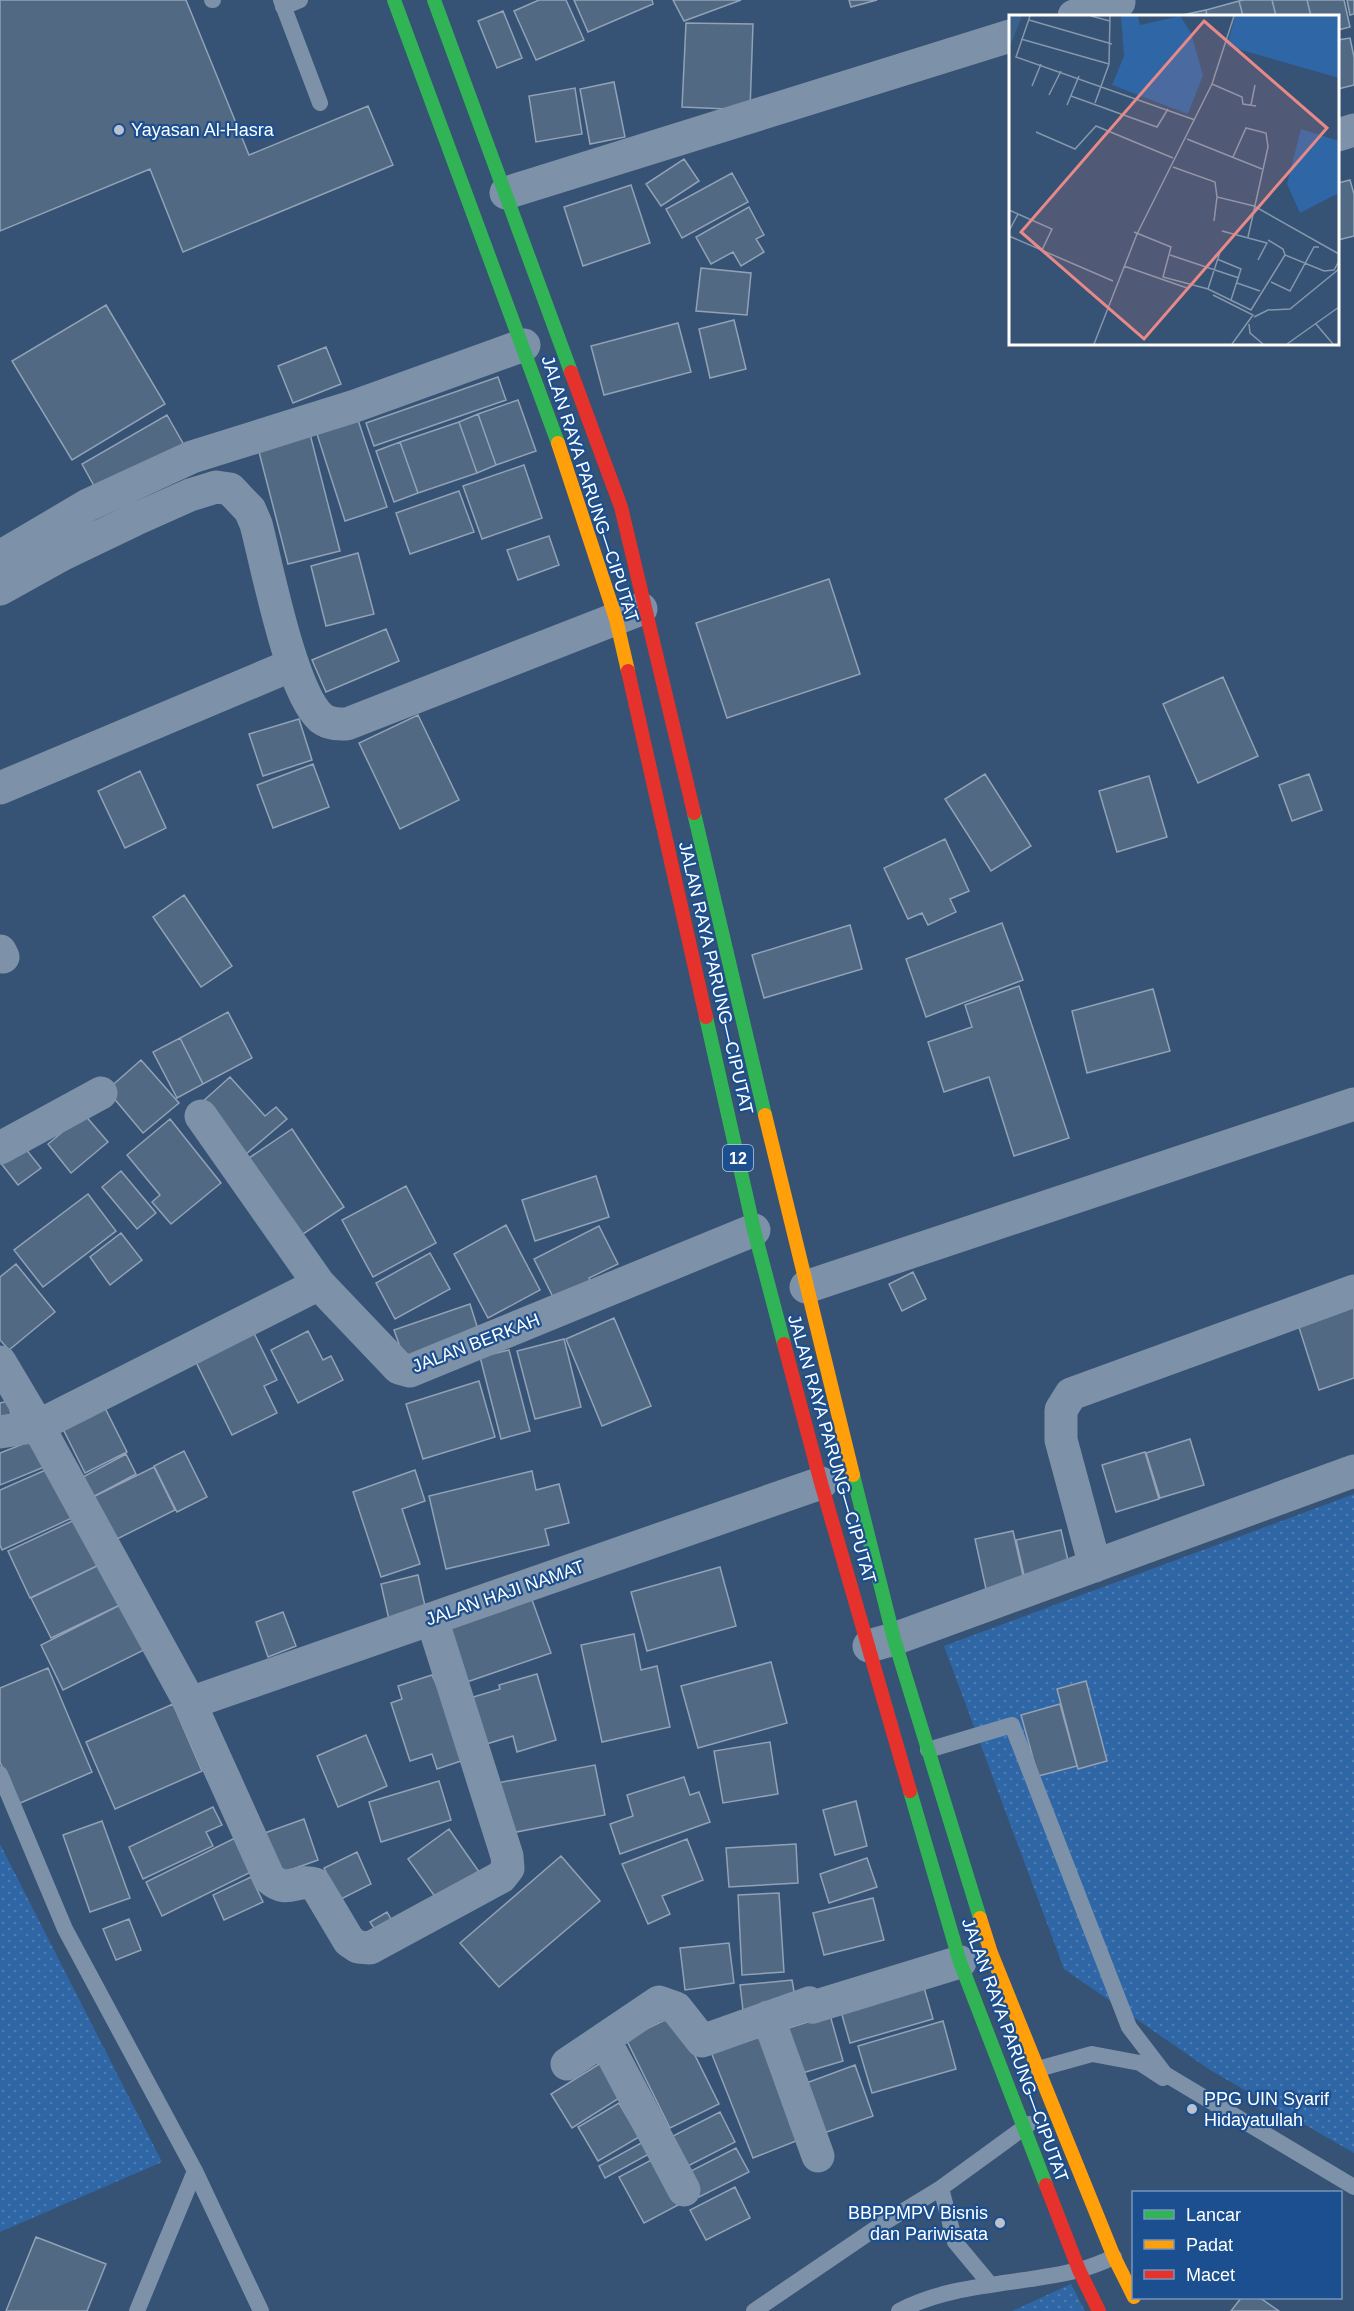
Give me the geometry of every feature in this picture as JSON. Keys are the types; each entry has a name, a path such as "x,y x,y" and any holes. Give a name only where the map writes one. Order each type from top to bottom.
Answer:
{"highway":[{"name":"JALAN RAYA PARUNG—CIPUTAT","path":"394,0 524,345 585,518 630,614 772,1225 806,1287 881,1643 960,1962 1079,2270 1099,2311"},
{"name":"JALAN RAYA PARUNG—CIPUTAT","path":"434,0 621,507 630,614 772,1225 821,1483 881,1643 928,1750 992,1953 1114,2258 1132,2293"}],"street":[{"path":"1079,15 1120,6"},
{"path":"506,193 1009,37"},
{"path":"1339,135 1354,130"},
{"path":"0,557 88,505 192,458 355,406 524,345"},
{"path":"0,589 63,554 190,495 216,487 230,489 250,510 256,524 292,665 314,709 332,724 347,724 630,614"},
{"path":"0,788 292,665"},
{"path":"0,1148 101,1093"},
{"path":"806,1287 1354,1104"},
{"name":"JALAN BERKAH","path":"201,1116 319,1284 399,1368 410,1371 772,1225"},
{"path":"0,1432 38,1426 319,1284"},
{"path":"1095,1566 1061,1440 1061,1410 1071,1394 1354,1291"},
{"path":"0,1362 38,1426 190,1703 269,1878 285,1887 308,1882 315,1884 349,1941 358,1947 370,1948 501,1877 508,1868 507,1856 432,1618"},
{"path":"881,1643 1354,1471"},
{"name":"JALAN HAJI NAMAT","path":"190,1703 821,1483"},
{"path":"567,2064 659,2002 676,2008 702,2042 809,2003 813,2007 960,1962"},
{"path":"768,2017 818,2156"},
{"path":"604,2039 684,2190"}],"lane":[{"path":"300,0 282,3 320,103"},
{"path":"928,1750 1012,1725 1129,2027 1165,2074 1354,2187"},
{"path":"0,1774 65,1929 195,2171 261,2311"},
{"path":"1038,2069 1092,2054 1140,2063 1354,2193"},
{"path":"754,2311 882,2224 941,2188 1023,2126 1056,2114"},
{"path":"137,2311 195,2171"},
{"path":"941,2188 954,2242 990,2284"},
{"path":"899,2311 915,2303 990,2284 1079,2270 1114,2258"}],"shaded area":[{"path":"1354,1494 1354,2153 1210,2070 1064,1969 944,1646"},
{"path":"0,1844 162,2162 0,2232"},
{"path":"1071,2284 1085,2311 1012,2311"}],"building":[{"name":"Yayasan Al-Hasra","path":"0,0 186,0 249,155 368,106 393,165 183,252 150,169 0,231"},
{"path":"539,0 566,0 584,40 536,60 514,11"},
{"path":"574,0 652,0 653,4 588,32"},
{"path":"673,0 741,0 684,21"},
{"path":"849,0 877,0 851,7"},
{"path":"1272,0 1276,15 1243,15 1239,1"},
{"path":"1272,0 1307,0 1311,15 1276,15"},
{"path":"1307,0 1344,0 1350,27 1339,30 1339,15 1311,15"},
{"path":"1347,0 1354,0 1354,14 1350,15"},
{"path":"1239,1 1243,15 1207,15 1206,10"},
{"path":"1206,10 1207,15 1183,15"},
{"path":"503,11 522,58 497,68 478,21"},
{"path":"686,23 753,24 750,110 682,107"},
{"path":"1350,38 1354,57 1354,85 1339,89 1339,40"},
{"path":"614,82 625,137 590,144 580,89"},
{"path":"575,88 582,134 536,142 529,96"},
{"path":"684,159 699,181 661,206 646,184"},
{"path":"732,173 748,202 682,238 666,209"},
{"path":"1350,180 1354,194 1354,236 1339,240 1339,183"},
{"path":"631,185 650,243 583,266 564,207"},
{"path":"749,207 764,235 756,239 764,252 741,266 733,252 711,264 696,237"},
{"path":"701,268 751,273 747,315 696,311"},
{"path":"106,305 165,404 72,460 12,361"},
{"path":"734,320 746,369 710,378 699,329"},
{"path":"678,323 691,372 604,395 591,346"},
{"path":"326,347 341,384 293,403 278,366"},
{"path":"498,377 506,400 374,446 366,423"},
{"path":"518,400 536,451 496,465 478,414"},
{"path":"478,414 496,465 477,473 459,422"},
{"path":"167,415 184,445 99,495 82,464"},
{"path":"357,417 387,507 345,521 316,431"},
{"path":"459,422 477,473 418,493 400,442"},
{"path":"310,434 340,551 288,564 258,448"},
{"path":"400,442 418,493 394,502 376,451"},
{"path":"524,465 542,518 482,539 463,486"},
{"path":"459,491 474,532 410,554 396,513"},
{"path":"549,536 559,565 518,580 507,550"},
{"path":"358,553 374,614 326,626 311,566"},
{"path":"829,579 860,674 727,718 696,623"},
{"path":"386,629 399,661 326,692 312,660"},
{"path":"1223,677 1258,756 1198,783 1163,704"},
{"path":"418,715 459,800 400,829 359,743"},
{"path":"299,719 312,760 263,776 249,734"},
{"path":"313,764 329,807 273,828 257,785"},
{"path":"140,771 166,828 125,848 98,791"},
{"path":"985,774 1031,846 991,871 945,799"},
{"path":"1309,774 1322,810 1292,821 1279,785"},
{"path":"1149,776 1167,837 1117,852 1099,791"},
{"path":"945,839 969,891 950,899 956,912 928,925 922,913 908,919 884,868"},
{"path":"184,895 232,966 201,987 153,917"},
{"path":"1002,923 1023,980 926,1017 906,959"},
{"path":"850,925 862,969 764,998 752,955"},
{"path":"1019,986 1069,1138 1014,1156 989,1077 944,1092 928,1042 972,1027 965,1005"},
{"path":"1153,989 1170,1051 1087,1073 1072,1011"},
{"path":"228,1012 252,1058 203,1084 180,1038"},
{"path":"180,1038 203,1084 177,1098 153,1052"},
{"path":"141,1060 179,1103 143,1133 107,1090"},
{"path":"230,1077 265,1116 276,1107 287,1119 246,1154 201,1103"},
{"path":"84,1114 108,1142 71,1173 48,1144"},
{"path":"170,1119 221,1183 171,1224 152,1202 160,1195 127,1155"},
{"path":"292,1129 344,1207 294,1240 243,1162"},
{"path":"21,1143 41,1168 18,1185 0,1162"},
{"path":"121,1171 156,1213 137,1229 102,1187"},
{"path":"596,1176 609,1217 535,1241 522,1200"},
{"path":"406,1186 436,1243 373,1277 342,1220"},
{"path":"88,1194 116,1231 43,1287 14,1250"},
{"path":"506,1225 540,1290 488,1318 454,1254"},
{"path":"599,1226 618,1264 589,1278 594,1289 558,1307 534,1259"},
{"path":"121,1233 142,1260 110,1285 90,1257"},
{"path":"430,1253 450,1289 395,1319 376,1283"},
{"path":"16,1264 55,1312 9,1350 0,1340 0,1277"},
{"path":"913,1272 926,1299 902,1311 889,1284"},
{"path":"1354,1299 1354,1378 1319,1390 1296,1318"},
{"path":"470,1304 481,1339 406,1364 394,1330"},
{"path":"614,1318 651,1406 602,1426 566,1339"},
{"path":"250,1325 277,1380 264,1386 277,1413 232,1435 192,1354"},
{"path":"308,1331 323,1360 331,1356 343,1380 298,1403 271,1350"},
{"path":"564,1339 581,1407 535,1419 517,1351"},
{"path":"509,1350 530,1431 501,1439 480,1357"},
{"path":"479,1381 495,1437 423,1459 406,1404"},
{"path":"100,1398 127,1452 85,1473 58,1419"},
{"path":"8,1401 13,1423 0,1426 0,1403"},
{"path":"38,1438 49,1465 0,1485 0,1453"},
{"path":"1190,1439 1204,1485 1160,1498 1146,1453"},
{"path":"184,1451 207,1497 177,1512 154,1466"},
{"path":"1145,1452 1159,1499 1116,1512 1102,1465"},
{"path":"126,1454 136,1474 91,1498 81,1478"},
{"path":"154,1467 175,1510 115,1540 93,1497"},
{"path":"50,1468 72,1518 2,1550 0,1545 0,1490"},
{"path":"415,1470 425,1501 402,1509 420,1564 381,1577 353,1492"},
{"path":"532,1471 536,1490 559,1484 569,1523 545,1529 549,1545 446,1569 429,1496"},
{"path":"83,1516 105,1562 30,1598 8,1551"},
{"path":"1061,1530 1069,1565 1024,1575 1016,1540"},
{"path":"1013,1531 1024,1580 986,1589 975,1539"},
{"path":"103,1563 122,1604 51,1638 31,1598"},
{"path":"720,1567 736,1626 647,1651 631,1592"},
{"path":"418,1575 427,1615 390,1624 381,1584"},
{"path":"531,1597 551,1653 461,1684 442,1629"},
{"path":"122,1604 144,1650 63,1690 41,1645"},
{"path":"283,1612 296,1646 268,1657 256,1622"},
{"path":"634,1634 641,1670 657,1666 670,1727 602,1742 581,1645"},
{"path":"771,1662 787,1723 698,1748 681,1686"},
{"path":"48,1668 92,1772 18,1804 0,1762 0,1688"},
{"path":"537,1674 556,1740 517,1752 513,1736 483,1745 470,1698 500,1689 499,1685"},
{"path":"432,1675 470,1758 437,1769 432,1754 410,1761 391,1703 402,1699 398,1686"},
{"path":"1086,1681 1107,1761 1078,1769 1057,1689"},
{"path":"173,1704 202,1771 115,1809 86,1742"},
{"path":"1060,1704 1077,1766 1038,1776 1021,1715"},
{"path":"366,1735 387,1786 338,1807 317,1756"},
{"path":"770,1742 778,1794 723,1803 714,1751"},
{"path":"595,1765 605,1815 506,1834 497,1783"},
{"path":"684,1777 690,1795 699,1792 710,1822 620,1854 610,1824 633,1816 627,1795"},
{"path":"439,1781 451,1820 381,1842 369,1802"},
{"path":"856,1801 867,1846 835,1855 823,1810"},
{"path":"213,1807 222,1825 206,1832 213,1846 143,1879 129,1847"},
{"path":"304,1819 318,1860 276,1875 262,1834"},
{"path":"102,1821 130,1898 90,1912 63,1835"},
{"path":"449,1829 482,1876 441,1905 408,1859"},
{"path":"235,1838 251,1872 162,1916 146,1882"},
{"path":"687,1839 703,1880 662,1896 670,1914 648,1924 622,1864"},
{"path":"796,1844 798,1883 729,1887 726,1848"},
{"path":"357,1852 371,1884 339,1900 324,1868"},
{"path":"561,1856 600,1901 499,1987 460,1943"},
{"path":"867,1858 877,1887 829,1903 820,1874"},
{"path":"251,1877 263,1902 224,1920 213,1895"},
{"path":"779,1893 784,1972 742,1975 738,1895"},
{"path":"873,1898 884,1940 824,1955 813,1913"},
{"path":"387,1912 395,1926 379,1936 370,1922"},
{"path":"129,1919 141,1950 116,1960 103,1929"},
{"path":"729,1943 734,1983 685,1990 680,1948"},
{"path":"792,1980 796,2003 744,2019 740,1985"},
{"path":"923,1984 933,2019 850,2043 840,2008"},
{"path":"675,2015 719,2104 670,2128 626,2039"},
{"path":"830,2015 843,2061 792,2076 779,2031"},
{"path":"943,2021 956,2069 872,2093 858,2046"},
{"path":"764,2031 806,2137 753,2158 711,2052"},
{"path":"604,2061 624,2095 572,2128 551,2094"},
{"path":"855,2065 873,2116 818,2135 801,2085"},
{"path":"619,2103 639,2137 598,2161 578,2127"},
{"path":"720,2112 735,2142 684,2168 669,2138"},
{"path":"643,2142 649,2154 605,2178 599,2166"},
{"path":"736,2148 749,2172 699,2197 687,2173"},
{"path":"657,2157 682,2203 644,2223 619,2177"},
{"path":"735,2187 750,2218 706,2240 690,2210"},
{"path":"36,2237 106,2264 87,2311 6,2311"},
{"path":"1240,2299 1261,2299 1279,2311 1231,2311"}],"traffic: fast":[{"path":"394,0 558,443"},
{"path":"434,0 571,372"},
{"path":"694,813 765,1115"},
{"path":"706,1017 754,1230 784,1344"},
{"path":"853,1475 894,1639 980,1918"},
{"path":"910,1791 960,1962 1046,2185"}],"traffic: slow":[{"path":"558,443 616,619 628,671"},
{"path":"765,1115 853,1475"},
{"path":"980,1918 991,1953 1114,2257 1132,2293"}],"traffic: jam":[{"path":"571,372 621,507 694,813"},
{"path":"628,671 706,1017"},
{"path":"784,1344 821,1483 910,1791"},
{"path":"1046,2185 1079,2270 1099,2311"}],"place":[{"name":"Yayasan Al-Hasra","path":"119,130"},
{"name":"PPG UIN Syarif Hidayatullah","path":"1192,2109"},
{"name":"BBPPMPV Bisnis dan Pariwisata","path":"1000,2223"}]}
